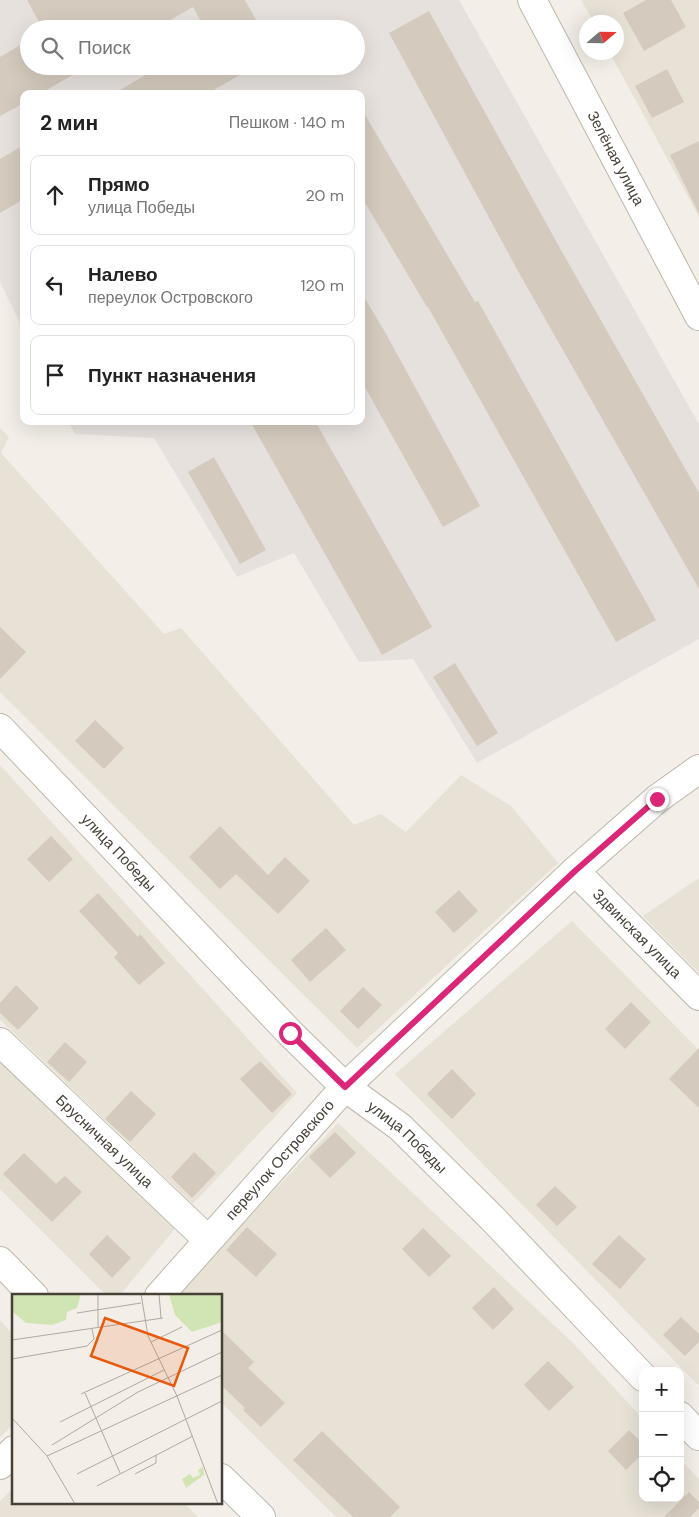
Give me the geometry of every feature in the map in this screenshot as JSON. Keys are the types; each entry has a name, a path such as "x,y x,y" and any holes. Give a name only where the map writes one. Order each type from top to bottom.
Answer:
{"street":[{"name":"Зелёная улица","path":"532,0 699,316"},
{"name":"улица Победы","path":"0,728 283,1026 345,1087 400,1127 492,1218 639,1373"},
{"name":"переулок Островского","path":"161,1294 345,1087 575,871 657,799 699,769"},
{"name":"Здвинская улица","path":"575,871 699,996"},
{"name":"Брусничная улица","path":"0,1042 208,1240"},
{"path":"0,1262 32,1294"},
{"path":"684,1420 699,1436"},
{"path":"0,1464 12,1452"},
{"path":"222,1479 261,1517"}],"shaded area":[{"path":"0,0 459,0 699,424 699,639 477,763 413,659 359,662 294,553 237,577 154,438 75,434 70,425 365,425 365,90 20,90 20,323 0,282"},
{"path":"581,0 699,0 699,217 614,60 624,60 624,15 590,15"},
{"path":"0,428 9,437 1,453 164,634 181,628 354,825 381,814 406,832 461,775 511,806 558,863 357,1048 0,692"},
{"path":"0,765 297,1093 193,1204 0,1020"},
{"path":"699,878 699,973 643,916"},
{"path":"572,921 699,1050 699,1386 684,1371 684,1367 680,1367 395,1074"},
{"path":"0,1052 178,1225 121,1294 105,1294 0,1189"},
{"path":"338,1123 573,1343 639,1415 639,1502 684,1502 684,1463 699,1479 699,1517 336,1517 222,1403 222,1294 176,1294"},
{"path":"0,1320 12,1334 12,1426 0,1437"},
{"path":"12,1489 12,1504 185,1504 198,1517 0,1517 0,1501"}],"building":[{"path":"27,0 245,0 256,20 200,20 193,7 171,20 38,20"},
{"path":"646,0 671,0 686,27 644,51 623,13"},
{"path":"429,11 561,250 699,493 699,589 519,273 389,33"},
{"path":"20,45 20,75 73,75 47,90 20,90 20,105 0,116 0,57"},
{"path":"667,69 684,102 652,118 635,86"},
{"path":"146,75 240,75 214,90 120,90"},
{"path":"365,115 475,302 478,301 656,620 616,642 427,307 365,203"},
{"path":"699,141 699,214 670,155"},
{"path":"20,147 20,201 0,213 0,159"},
{"path":"365,299 480,506 443,527 365,387"},
{"path":"252,425 317,425 432,627 382,655"},
{"path":"214,457 266,550 240,564 188,472"},
{"path":"0,627 26,652 0,679"},
{"path":"455,663 498,733 477,746 433,677"},
{"path":"95,720 124,748 104,769 75,741"},
{"path":"220,826 268,875 285,857 310,881 278,914 236,874 220,889 189,857"},
{"path":"51,836 73,859 49,882 27,859"},
{"path":"459,890 478,911 454,933 435,912"},
{"path":"98,893 138,937 140,934 165,963 139,985 114,957 118,953 79,911"},
{"path":"326,928 346,950 310,982 291,960"},
{"path":"16,985 39,1008 18,1030 0,1013 0,1003"},
{"path":"363,987 382,1005 358,1029 340,1011"},
{"path":"631,1002 651,1022 625,1049 605,1029"},
{"path":"65,1042 87,1062 69,1082 47,1062"},
{"path":"699,1048 699,1108 669,1079"},
{"path":"260,1061 292,1094 272,1113 240,1079"},
{"path":"452,1069 476,1094 452,1119 427,1094"},
{"path":"131,1091 156,1114 130,1142 105,1119"},
{"path":"335,1132 356,1153 330,1178 309,1157"},
{"path":"194,1152 216,1173 192,1198 171,1177"},
{"path":"24,1153 56,1184 65,1176 82,1192 52,1222 3,1174"},
{"path":"555,1186 577,1207 557,1226 536,1205"},
{"path":"247,1227 277,1254 256,1277 226,1250"},
{"path":"423,1228 451,1256 429,1277 402,1249"},
{"path":"107,1235 131,1258 112,1278 89,1254"},
{"path":"619,1235 646,1259 620,1289 592,1264"},
{"path":"494,1287 514,1309 493,1330 472,1308"},
{"path":"681,1317 699,1334 699,1342 685,1356 663,1335"},
{"path":"222,1331 254,1362 248,1368 285,1403 261,1427 243,1410 245,1408 222,1386"},
{"path":"548,1361 574,1387 549,1411 524,1385"},
{"path":"629,1430 639,1440 639,1457 626,1470 608,1451"},
{"path":"322,1431 400,1507 390,1517 353,1517 293,1460"},
{"path":"689,1492 699,1502 699,1508 690,1517 664,1517 679,1502 684,1502 684,1497"}],"route":[{"path":"290,1033 345,1087 575,871 657,799"}]}
